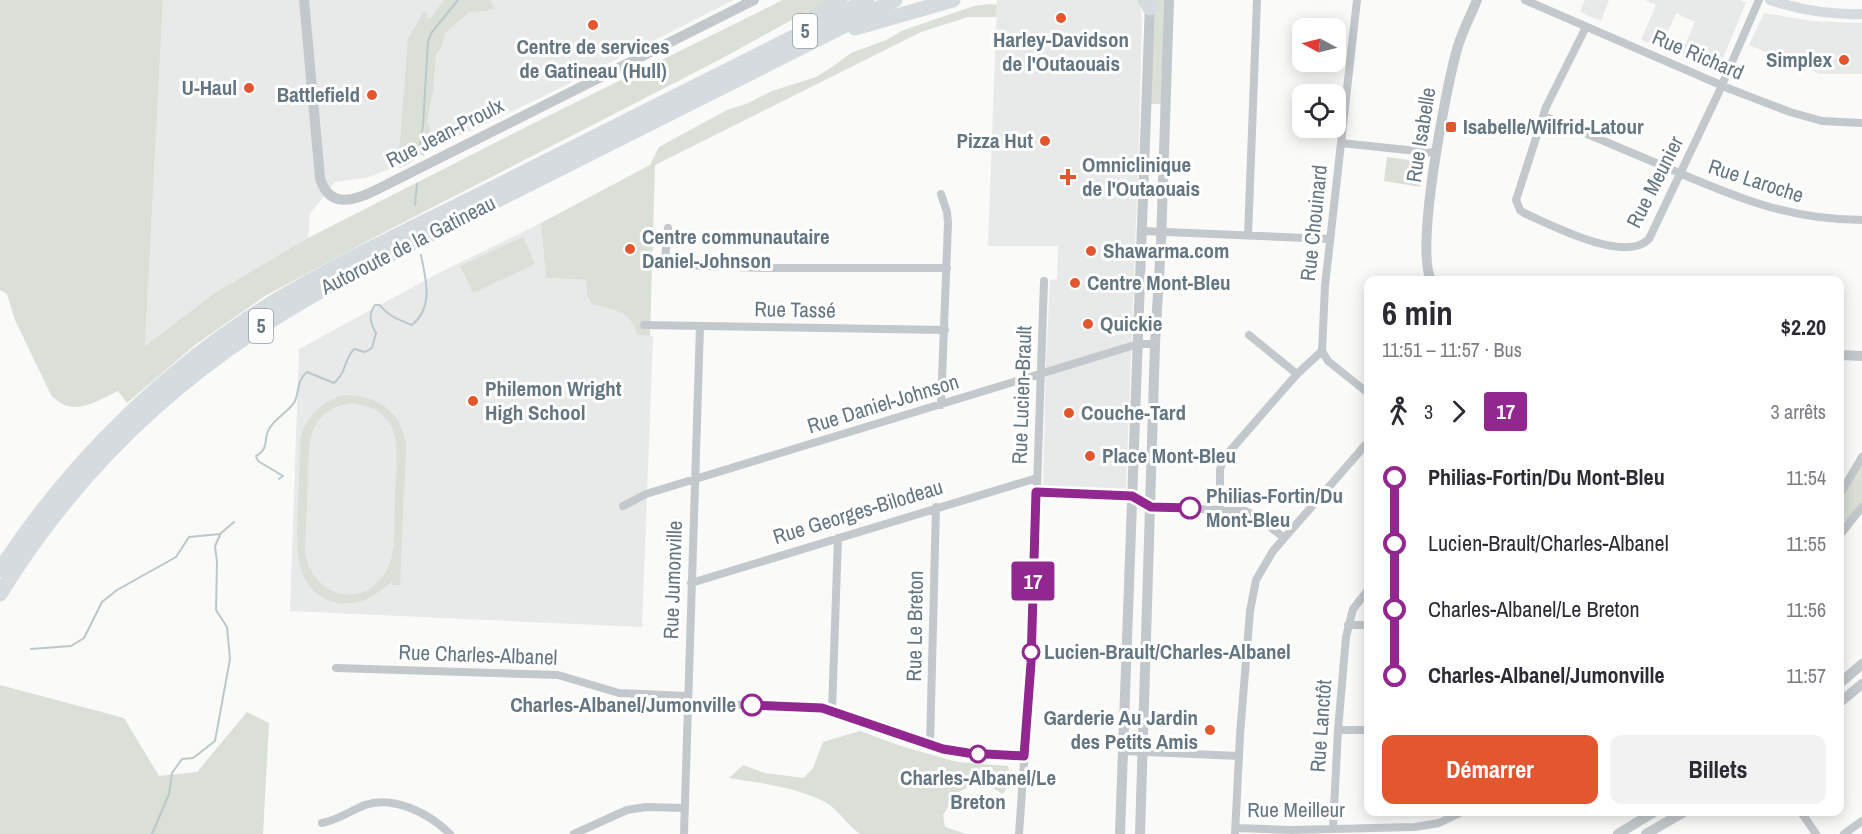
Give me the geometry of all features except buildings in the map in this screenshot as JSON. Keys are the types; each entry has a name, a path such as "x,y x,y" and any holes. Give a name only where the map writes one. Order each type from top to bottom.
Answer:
{"highway":[{"path":"743,62 840,0"},
{"name":"Autoroute de la Gatineau","path":"0,570 57,491 108,435 140,403 243,322 290,292 347,261 867,0"},
{"name":"Autoroute de la Gatineau","path":"0,594 45,527 109,452 173,391 252,331 340,279 895,0"},
{"path":"815,40 953,0"}],"main road":[{"path":"1770,0 1809,10 1862,14"}],"street":[{"name":"Rue Jean-Proulx","path":"304,0 320,178 328,193 343,200 356,199 376,190 754,0"},
{"path":"1140,834 1155,344 1169,0"},
{"path":"1248,236 1257,0"},
{"name":"Rue Chouinard","path":"1322,351 1325,286 1357,0"},
{"name":"Rue Isabelle","path":"1429,276 1425,253 1436,153 1457,48 1477,0"},
{"name":"Rue Richard","path":"1525,0 1722,86 1811,118 1862,123"},
{"name":"Rue Meunier","path":"1586,27 1543,116 1516,200 1520,210 1593,242 1620,246 1642,245 1649,239 1681,174 1759,0"},
{"path":"1120,834 1149,3"},
{"name":"Rue Laroche","path":"1543,116 1681,174 1771,208 1813,217 1862,220"},
{"path":"1341,143 1436,153"},
{"path":"940,194 947,212 941,405"},
{"path":"668,228 665,260 669,265 765,268 947,268"},
{"path":"1142,231 1330,239"},
{"name":"Rue Lucien-Brault","path":"1019,834 1031,663 1044,281"},
{"name":"Rue Tassé","path":"644,325 945,330"},
{"name":"Rue Jumonville","path":"684,834 700,326"},
{"path":"1249,335 1296,374"},
{"name":"Rue Daniel-Johnson","path":"623,506 646,494 1138,344 1155,344"},
{"path":"1220,509 1223,459 1296,374 1322,351 1328,361 1364,390"},
{"path":"1844,356 1862,356"},
{"path":"1136,400 1154,401"},
{"path":"1235,831 1249,622 1254,588 1264,563 1364,447"},
{"path":"1844,488 1862,457"},
{"name":"Rue Georges-Bilodeau","path":"691,583 1037,478"},
{"path":"1036,492 1132,496 1151,507 1220,509 1251,513 1284,538"},
{"name":"Rue Le Breton","path":"930,745 936,507"},
{"path":"1844,528 1862,507"},
{"path":"832,711 838,538"},
{"name":"Rue Lanctôt","path":"1333,829 1338,730 1348,625 1353,609 1364,595"},
{"path":"1348,625 1364,625"},
{"path":"1844,680 1862,664"},
{"name":"Rue Charles-Albanel","path":"336,668 558,675 619,693 807,706 832,711 930,745 968,753 1024,756"},
{"path":"1844,700 1862,684"},
{"path":"1338,730 1364,730"},
{"path":"1123,751 1239,756"},
{"path":"322,823 335,820 368,804 387,802 421,814 436,822 450,834"},
{"path":"574,834 627,810 646,807 685,808"},
{"name":"Rue Meilleur","path":"1235,831 1426,826 1453,816"},
{"path":"1618,834 1647,816"},
{"path":"1646,834 1677,816"},
{"path":"1805,816 1816,834"},
{"path":"1844,834 1862,821"}],"shaded area":[{"path":"0,0 163,0 145,346 216,292 308,238 546,117 783,0 828,0 717,61 265,296 195,345 127,403 118,391 93,403 76,407 59,402 51,395 15,320 7,294 0,290"},
{"path":"163,0 734,0 540,98 390,169 366,178 335,182 310,214 308,238 216,292 145,346"},
{"path":"444,0 490,0 494,8 469,12 445,33 441,48 436,53 433,91 427,122 430,129 424,156 418,154 412,162 400,168 394,164 394,157 399,154 408,39 424,11 427,13 427,18 431,18"},
{"path":"997,0 1138,0 1140,6 1142,17 1139,143 1126,490 1043,489 1050,280 1057,279 1058,246 988,246"},
{"path":"1154,0 1164,0 1161,104 1151,104"},
{"path":"1585,0 1609,0 1601,21 1580,12"},
{"path":"1645,0 1740,0 1746,3 1718,70 1681,54 1695,22 1676,13 1661,48 1641,40 1656,5"},
{"path":"997,5 996,17 968,17 921,32 655,165 650,336 637,335 634,326 625,315 591,303 587,295 586,280 546,278 541,223 650,165 659,147 727,110 746,104 772,91 816,77 851,53 886,40 904,30 974,6"},
{"path":"1764,13 1812,21 1862,23 1862,74 1820,74 1749,45"},
{"path":"1387,157 1423,162 1420,187 1384,181"},
{"name":"Philemon Wright High School","path":"541,223 546,278 586,280 589,300 614,308 626,316 633,324 637,335 653,336 642,627 290,611 299,349 437,274"},
{"path":"523,237 535,264 473,293 460,266"},
{"path":"343,395 366,398 385,407 399,422 406,445 400,585 392,585 392,581 373,596 351,603 334,602 320,595 310,586 303,574 297,547 300,439 306,424 316,411","holes":["352,403 374,409 387,419 396,442 397,455 392,558 385,573 375,585 362,592 349,595 325,586 315,577 308,564 305,549 309,456 313,432 325,414 337,407"]},
{"path":"1862,457 1862,507 1844,526 1844,488"},
{"path":"0,685 124,718 159,776 197,772 247,712 269,723 263,834 0,834"},
{"path":"860,731 901,746 957,762 1008,766 1011,781 1003,794 980,781 957,793 943,815 945,827 966,834 860,834 829,805 814,797 778,786 729,778 743,765 765,773 804,778 813,768 823,742"}],"waterway":[{"path":"419,154 428,41 432,32 458,0"},
{"path":"415,205 417,184"},
{"path":"279,479 283,476 258,461 256,456 265,447 269,429 295,401 300,382 307,372 334,383 341,375 354,349 365,352 372,348 376,333 371,316 375,305 380,305 390,315 412,325 419,318 427,293 421,255"},
{"path":"152,834 169,794 172,773 182,759 193,758 215,741 230,659 227,627 216,610 215,546 221,533 234,522"},
{"path":"31,649 71,646 84,638 102,602 117,590 176,557 189,537 220,534"}],"bus line":[{"name":"17","path":"752,705 822,708 943,749 968,753 1024,756 1031,663 1036,492 1132,496 1151,507 1190,508"}],"place":[{"name":"Harley-Davidson de l'Outaouais","path":"1061,18"},
{"name":"Centre de services de Gatineau (Hull)","path":"593,25"},
{"name":"Simplex","path":"1844,60"},
{"name":"U-Haul","path":"249,88"},
{"name":"Battlefield","path":"372,95"},
{"name":"Isabelle/Wilfrid-Latour","path":"1451,127"},
{"name":"Pizza Hut","path":"1045,141"},
{"name":"Omniclinique de l'Outaouais","path":"1068,177"},
{"name":"Centre communautaire Daniel-Johnson","path":"630,249"},
{"name":"Shawarma.com","path":"1091,251"},
{"name":"Centre Mont-Bleu","path":"1075,283"},
{"name":"Quickie","path":"1088,324"},
{"name":"Philemon Wright High School","path":"473,401"},
{"name":"Couche-Tard","path":"1069,413"},
{"name":"Place Mont-Bleu","path":"1090,456"},
{"name":"Philias-Fortin/Du Mont-Bleu","path":"1190,508"},
{"name":"Lucien-Brault/Charles-Albanel","path":"1031,652"},
{"name":"Charles-Albanel/Jumonville","path":"752,705"},
{"name":"Garderie Au Jardin des Petits Amis","path":"1210,730"},
{"name":"Charles-Albanel/Le Breton","path":"978,754"}]}
